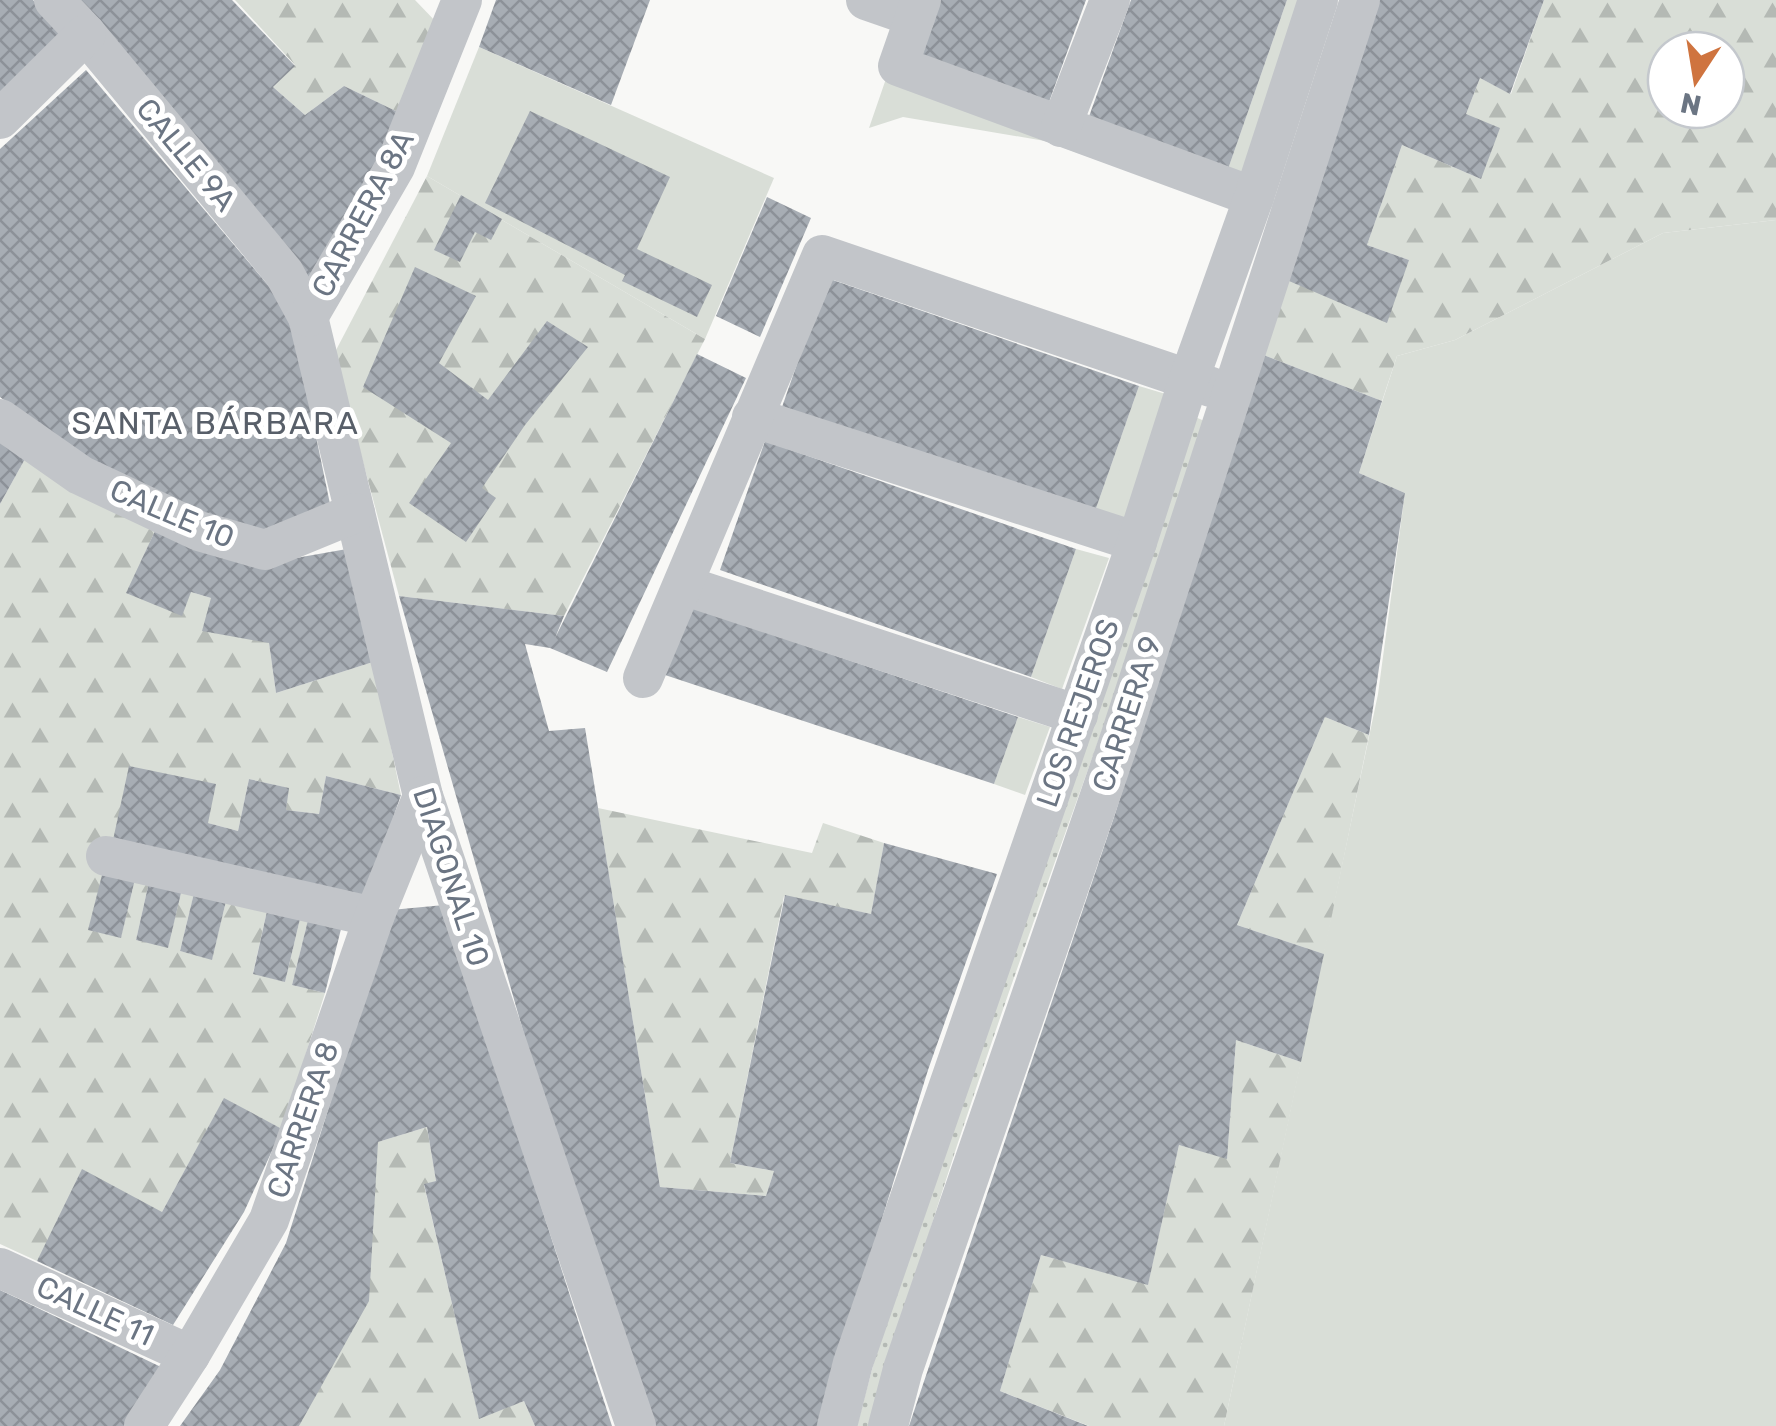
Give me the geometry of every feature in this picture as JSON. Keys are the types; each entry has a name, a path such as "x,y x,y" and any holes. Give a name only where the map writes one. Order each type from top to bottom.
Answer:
{"street":[{"name":"CALLE 9A","path":"54,0 284,273 308,317"},
{"name":"CARRERA 8A","path":"308,317 394,167 462,0"},
{"path":"866,0 918,8 898,66 1254,197"},
{"path":"1061,128 1110,0"},
{"name":"LOS REJEROS","path":"837,1426 860,1344 1138,542 1318,0"},
{"name":"CARRERA 9","path":"888,1426 903,1368 1121,735 1360,0"},
{"path":"0,119 86,34"},
{"path":"643,678 822,254 1232,394"},
{"name":"DIAGONAL 10","path":"308,317 423,796 636,1426"},
{"path":"752,417 1138,542"},
{"name":"CALLE 10","path":"0,419 80,474 200,531 265,550 356,513"},
{"path":"682,585 1078,716"},
{"name":"CARRERA 8","path":"144,1426 269,1220 374,917 423,796"},
{"path":"106,856 374,917"},
{"name":"CALLE 11","path":"0,1268 190,1355"}],"green space":[{"path":"235,0 415,0 439,25 402,114 344,86 305,115 273,87 295,65"},
{"path":"1287,0 1306,0 1246,179 1227,172"},
{"path":"1544,0 1776,0 1776,220 1663,233 1455,340 1397,356 1382,401 1261,354 1282,278 1409,260 1367,245 1402,145 1481,179 1466,114 1480,78 1511,94"},
{"path":"479,47 774,178 705,339 427,176"},
{"path":"889,70 1235,210 1045,141 903,117 869,128"},
{"path":"427,176 705,339 564,616 399,596 334,354"},
{"path":"1776,220 1776,1426 1224,1426 1378,694 1405,493 1359,473 1397,356 1455,340 1663,233"},
{"path":"1139,386 1169,395 1123,525 1094,514"},
{"path":"1193,416 1209,423 990,1047 909,1299 873,1426 857,1426 891,1298"},
{"path":"25,459 155,531 127,593 191,592 211,598 269,643 276,693 373,662 401,795 326,776 319,814 286,810 288,788 249,779 238,831 208,823 113,840 89,930 121,937 135,879 149,882 136,940 168,947 182,889 194,893 180,951 212,959 226,901 267,911 253,973 285,982 300,919 308,920 292,985 325,993 282,1129 224,1099 162,1212 37,1261 0,1244 0,504"},
{"path":"1076,549 1109,558 1062,689 1031,677"},
{"path":"1018,717 1050,727 1025,795 994,784"},
{"path":"1325,717 1369,735 1324,954 1237,925"},
{"path":"598,808 812,853 823,823 884,843 871,914 784,896 730,1163 774,1171 766,1196 660,1187"},
{"path":"1236,1040 1301,1062 1224,1426 1089,1426 1000,1391 1041,1255 1148,1284 1179,1145 1227,1158"},
{"path":"427,1127 436,1181 424,1185 479,1418 524,1401 535,1426 299,1426 378,1142"}],"building":[{"path":"0,0 33,0 63,32 0,93"},
{"path":"68,0 232,0 295,66 273,87 305,115 344,86 402,114 310,285"},
{"path":"496,0 650,0 611,105 479,47"},
{"path":"937,0 1086,0 1049,102 916,54"},
{"path":"1131,0 1287,0 1227,172 1087,122"},
{"path":"1378,0 1544,0 1510,94 1480,78 1466,114 1500,128 1481,179 1402,145 1367,245 1409,260 1387,323 1282,278"},
{"path":"86,70 290,311 330,504 261,537 86,462 0,397 0,149"},
{"path":"530,111 670,177 637,249 712,285 697,317 622,281 625,275 485,203"},
{"path":"461,195 502,219 491,240 475,232 460,262 434,250"},
{"path":"767,197 811,218 760,337 716,316"},
{"path":"415,267 476,296 439,363 488,400 547,321 588,347 525,425 482,488 496,498 466,542 409,503 451,443 363,387"},
{"path":"827,278 1139,386 1094,514 782,407"},
{"path":"697,354 746,378 607,672 550,648 525,644 549,731 585,728 660,1187 766,1196 774,1171 730,1163 785,895 871,914 884,843 997,874 928,1070 818,1426 653,1426 539,1087 399,596 564,616 555,638"},
{"path":"1261,354 1382,401 1359,473 1405,493 1369,735 1325,717 1237,925 1324,954 1301,1062 1236,1040 1227,1159 1179,1145 1148,1285 1041,1255 1000,1391 1088,1426 909,1426 1115,814"},
{"path":"765,441 1076,549 1031,677 720,570"},
{"path":"0,442 25,459 0,504"},
{"path":"155,531 273,562 347,549 373,662 276,693 269,643 202,631 211,598 191,592 182,616 126,593"},
{"path":"688,606 1018,717 994,784 665,675"},
{"path":"129,766 216,784 208,823 238,831 249,779 289,788 286,810 319,814 326,776 401,795 366,897 113,840"},
{"path":"103,871 135,879 121,938 88,930"},
{"path":"149,882 182,889 168,948 136,940"},
{"path":"194,893 226,901 212,960 180,951"},
{"path":"444,905 612,1426 535,1426 524,1401 479,1419 424,1184 436,1181 427,1127 378,1142 369,1301 299,1426 180,1426 220,1370 286,1243 391,910"},
{"path":"267,911 300,919 285,982 253,974"},
{"path":"308,920 341,929 325,993 292,985"},
{"path":"224,1098 282,1129 244,1212 173,1325 37,1261 82,1169 162,1212"},
{"path":"0,1290 161,1367 124,1426 0,1426"}],"district":[{"name":"SANTA BÁRBARA","path":"216,423"}]}
